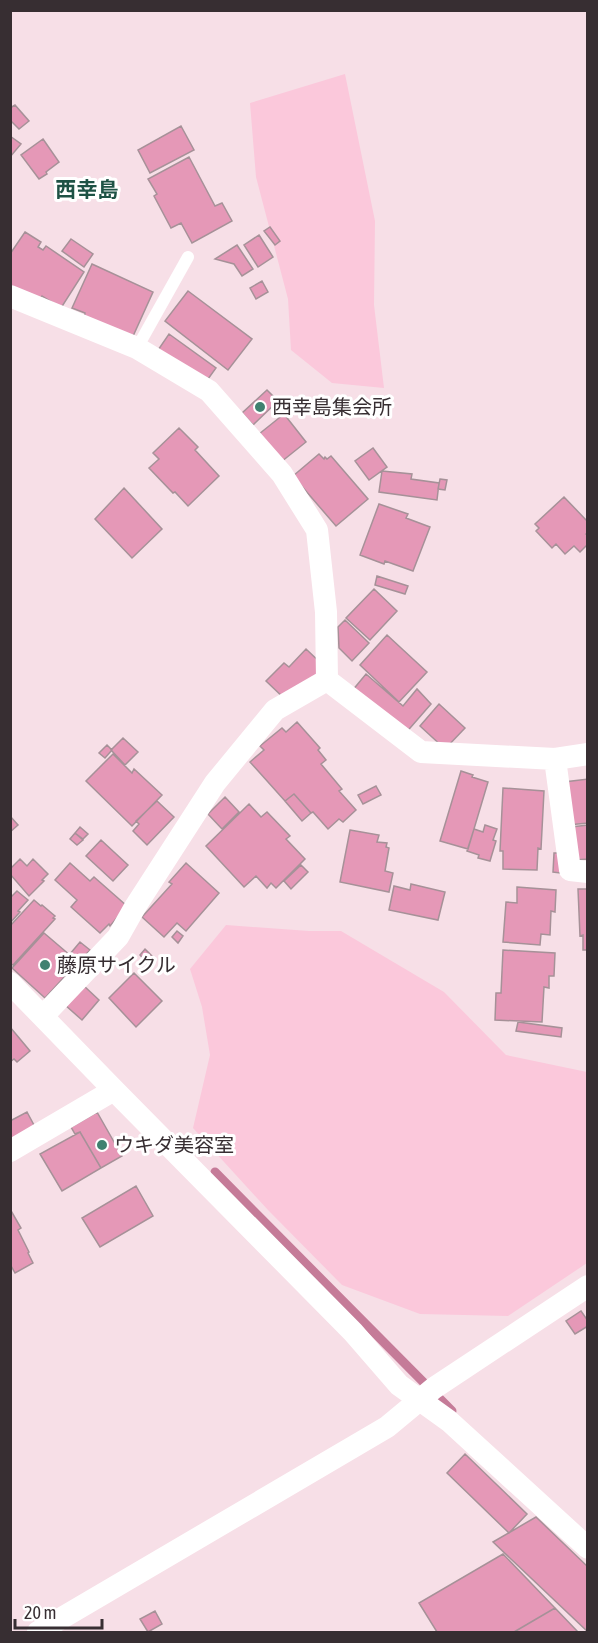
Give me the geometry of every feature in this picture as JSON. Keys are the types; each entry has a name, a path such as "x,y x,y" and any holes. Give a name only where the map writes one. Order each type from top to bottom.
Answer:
{"street":[{"path":"10,296 137,348 209,391 282,474 317,530 326,612 327,680"},
{"path":"327,680 421,752 555,759 588,754"},
{"path":"43,1016 118,937 215,783 275,710 327,680"},
{"path":"555,759 570,870 588,872"},
{"path":"10,983 353,1332 399,1385 427,1395 458,1429 588,1548"},
{"path":"10,1151 114,1090"},
{"path":"39,1632 387,1427 427,1395 588,1286"}],"lane":[{"path":"137,348 188,257"}],"shaded area":[{"path":"345,74 375,221 374,305 384,388 332,383 291,350 288,299 256,177 250,103"},
{"path":"226,925 341,931 444,992 506,1055 587,1072 587,1263 508,1316 420,1314 342,1285 268,1210 193,1128 210,1055 202,1007 190,969"}],"building":[{"path":"15,105 29,121 19,129 10,120 10,108"},
{"path":"181,126 194,150 150,173 138,150"},
{"path":"10,136 21,144 10,157"},
{"path":"43,139 59,162 39,179 21,155"},
{"path":"189,157 215,206 222,203 232,221 192,243 181,223 171,228 148,179"},
{"path":"270,227 280,241 275,245 264,231"},
{"path":"25,232 41,242 38,247 43,250 46,246 84,272 61,308 42,296 38,303 10,285 10,254"},
{"path":"259,235 273,257 258,267 244,245"},
{"path":"71,239 93,254 84,267 62,251"},
{"path":"237,245 253,269 242,276 234,264 215,259"},
{"path":"92,264 153,292 129,345 83,324 85,313 72,308"},
{"path":"262,281 268,292 256,299 250,288"},
{"path":"188,291 252,339 228,370 165,321"},
{"path":"169,334 216,368 203,386 156,353"},
{"name":"西幸島集会所","path":"267,390 278,401 253,425 242,413"},
{"path":"284,414 306,442 281,462 259,434"},
{"path":"179,428 198,447 195,450 219,476 188,506 149,468 159,459 153,453"},
{"path":"373,448 387,467 369,480 355,461"},
{"path":"319,454 324,459 331,456 368,499 336,526 293,476"},
{"path":"382,471 412,474 411,479 439,483 437,500 379,492"},
{"path":"440,479 447,480 445,490 438,489"},
{"path":"124,488 162,529 132,558 95,519"},
{"path":"564,497 588,522 586,534 588,544 580,552 574,546 565,554 556,544 552,548 536,531 539,528 535,524"},
{"path":"379,504 408,514 406,518 430,527 413,571 360,555"},
{"path":"377,576 408,586 405,594 375,585"},
{"path":"374,589 397,611 370,640 346,618"},
{"path":"345,620 369,643 352,661 339,648 338,627"},
{"path":"387,635 427,672 399,702 360,665"},
{"path":"306,649 325,667 287,701 266,681 284,663 289,667"},
{"path":"366,674 403,706 417,689 431,704 404,735 352,691"},
{"path":"439,704 465,728 445,749 420,726"},
{"path":"297,722 320,748 318,750 326,760 321,764 342,789 339,791 356,810 343,822 339,819 328,829 294,794 285,801 250,762 264,750 260,746 282,728 286,732"},
{"path":"123,738 138,752 125,765 111,750"},
{"path":"107,745 112,750 105,758 99,753"},
{"path":"113,754 132,773 134,769 162,795 132,826 86,781"},
{"path":"461,771 488,782 468,849 440,841"},
{"path":"588,779 588,823 568,825 564,782"},
{"path":"376,786 381,795 363,804 358,795"},
{"path":"503,788 544,791 541,849 538,848 537,870 503,869 503,851 500,851"},
{"path":"294,794 311,813 302,821 285,801"},
{"path":"225,797 239,812 222,829 208,814"},
{"path":"157,801 174,817 147,845 133,831 139,824 136,821"},
{"path":"249,804 261,817 267,812 290,836 286,839 305,859 276,888 271,883 267,888 256,876 244,887 206,846"},
{"path":"10,816 18,825 10,832"},
{"path":"485,825 497,829 490,861 478,858 479,855 467,851 474,829 483,832"},
{"path":"588,825 588,859 574,860 571,827"},
{"path":"80,827 88,834 83,839 75,833"},
{"path":"350,830 379,835 377,842 387,843 386,847 389,848 385,871 393,873 389,892 340,882"},
{"path":"75,833 83,840 77,845 70,839"},
{"path":"101,840 128,865 113,881 86,856"},
{"path":"554,853 560,853 560,873 553,872"},
{"path":"20,859 27,866 33,859 48,874 29,896 10,874 10,869"},
{"path":"70,863 90,881 94,877 127,906 110,926 109,924 100,933 71,907 77,900 55,880"},
{"path":"186,863 219,893 186,931 177,923 164,937 142,917 172,884 169,882"},
{"path":"301,865 308,872 291,889 284,881"},
{"path":"411,884 445,892 438,920 389,910 394,886 410,890"},
{"path":"517,887 556,890 555,912 551,911 550,935 541,934 540,945 503,942 506,902 517,903"},
{"path":"578,889 588,889 588,950 583,950 583,935 580,936"},
{"path":"17,891 28,900 10,923 10,898"},
{"path":"34,900 55,916 53,918 55,919 13,965 10,963 10,926"},
{"path":"177,931 183,936 178,943 172,937"},
{"name":"藤原サイクル","path":"44,933 78,962 45,998 12,968"},
{"path":"80,942 90,950 79,962 70,954"},
{"path":"145,949 154,958 148,964 140,955"},
{"path":"503,950 555,953 554,976 549,976 549,988 544,987 542,1022 495,1020 496,993 501,993"},
{"path":"134,973 162,1001 136,1027 109,998"},
{"path":"83,985 99,1000 82,1020 65,1005"},
{"path":"518,1022 562,1028 561,1037 516,1031"},
{"path":"10,1027 30,1051 17,1062 14,1059 10,1062"},
{"path":"27,1112 35,1127 10,1141 10,1121"},
{"name":"ウキダ美容室","path":"97,1112 122,1156 101,1168 80,1132 75,1134 71,1127"},
{"path":"80,1132 101,1168 62,1191 40,1154"},
{"path":"136,1186 153,1216 100,1247 82,1218"},
{"path":"10,1209 21,1228 18,1230 33,1263 15,1273 10,1264"},
{"path":"581,1311 588,1321 588,1326 575,1334 566,1321"},
{"path":"465,1454 527,1514 509,1533 447,1473"},
{"path":"536,1517 588,1567 588,1632 493,1542"},
{"path":"503,1554 555,1608 514,1632 437,1632 419,1603"},
{"path":"555,1608 578,1632 514,1632"},
{"path":"155,1611 162,1624 148,1632 140,1619"}],"waterway":[{"path":"215,1172 452,1411"}],"place":[{"name":"西幸島集会所","path":"260,407"},
{"name":"藤原サイクル","path":"45,965"},
{"name":"ウキダ美容室","path":"102,1145"}],"district":[{"name":"西幸島","path":"87,190"}]}
